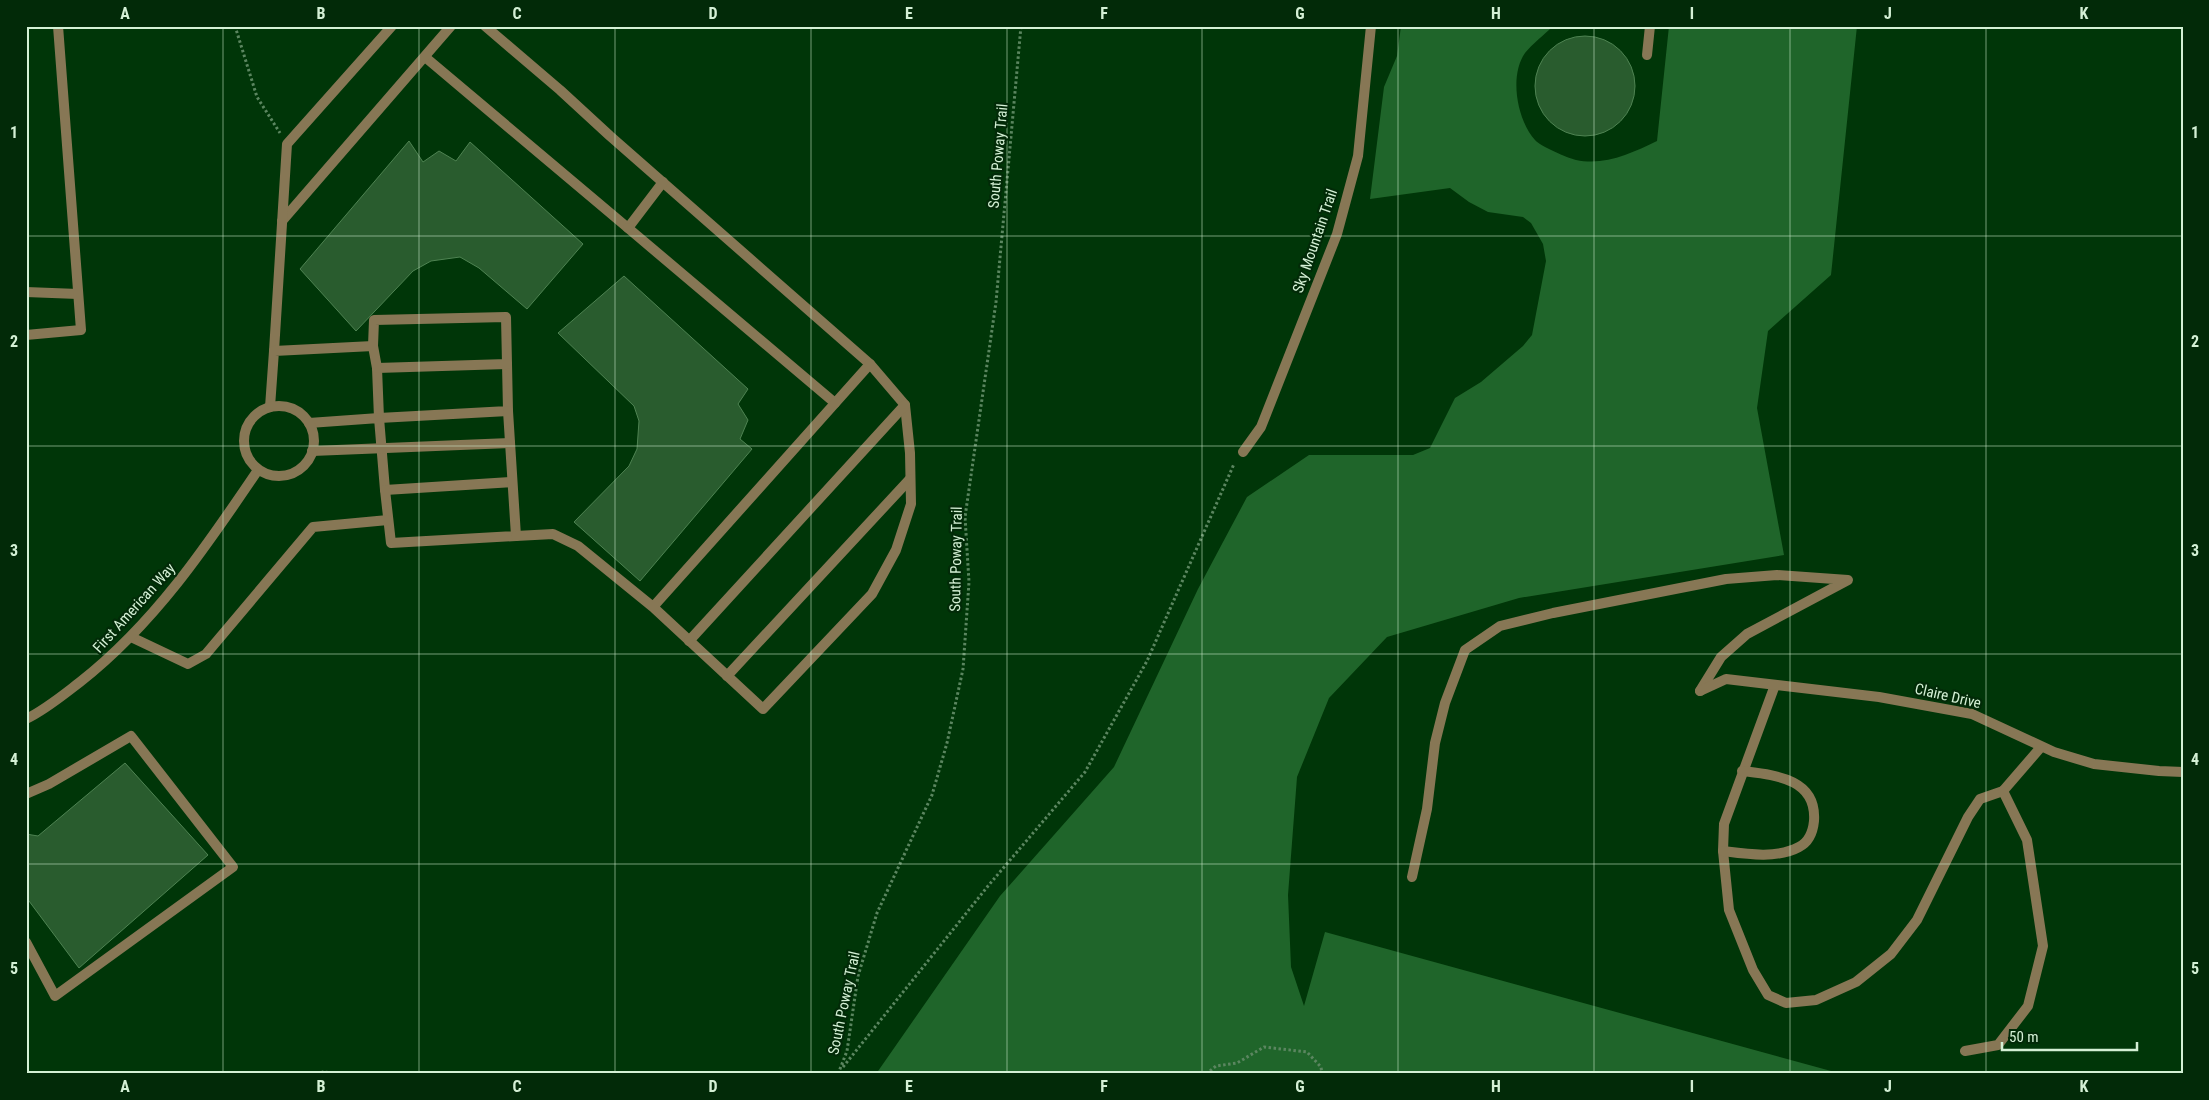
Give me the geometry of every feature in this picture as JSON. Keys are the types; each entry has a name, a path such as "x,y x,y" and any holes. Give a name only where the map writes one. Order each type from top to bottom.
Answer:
{"street":[{"path":"26,335 81,330 58,26"},
{"path":"270,406 287,144 392,26"},
{"path":"282,221 452,26"},
{"path":"485,26 870,364 906,405 911,504 896,550 872,594 762,709 653,606 578,546 552,534 516,536 390,543 379,418 377,368 373,346 374,320 506,316 508,411 516,536"},
{"name":"Sky Mountain Trail","path":"1243,452 1261,427 1337,234 1358,156 1371,26"},
{"path":"1647,55 1650,26"},
{"path":"424,57 835,403"},
{"path":"628,228 663,182"},
{"path":"26,292 78,294"},
{"path":"274,351 373,346"},
{"path":"377,368 506,364"},
{"path":"653,606 870,364"},
{"path":"690,641 906,405"},
{"path":"270,406 292,408 309,423 313,432 312,451 308,461 290,474 279,476 258,470 250,462 245,452 243,440 245,429 259,411 270,406"},
{"path":"309,423 508,411"},
{"path":"312,451 510,443"},
{"name":"First American Way","path":"26,719 74,687 131,637 171,594 258,470"},
{"path":"727,676 910,479"},
{"path":"385,490 512,482"},
{"path":"131,637 188,664 206,654 313,527 388,520"},
{"name":"Claire Drive","path":"1412,876 1427,809 1435,743 1445,703 1465,650 1500,626 1553,613 1726,579 1777,575 1848,580 1747,634 1721,657 1700,690 1726,679 1879,696 1972,714 2041,747 2094,764 2183,772"},
{"path":"1775,685 1724,824 1723,851 1728,910 1754,970 1768,995 1786,1003 1816,1000 1856,982 1891,954 1917,920 1968,817 1980,799 2003,791 2041,747"},
{"path":"26,794 49,784 132,736 233,867 55,996 26,942"},
{"path":"1723,851 1749,854 1779,854 1800,847 1813,832 1815,809 1805,791 1788,779 1742,771"},
{"path":"1965,1051 1998,1045 2028,1006 2043,946 2027,840 2003,791"}],"path":[{"path":"235,26 257,97 287,144"},
{"name":"South Poway Trail","path":"839,1072 847,1051 861,967 877,913 932,795 947,743 963,669 969,582 965,517 996,302 1021,26"},
{"path":"839,1072 988,886 1085,772 1147,662 1234,464"},
{"path":"1206,1074 1216,1066 1237,1063 1264,1047 1307,1052 1321,1068 1322,1074"},
{"path":"316,1074 322,1072 347,1074"}],"green space":[{"path":"1401,26 1553,26 1525,53 1520,63 1516,85 1520,110 1529,131 1538,142 1576,160 1597,161 1618,157 1657,141 1669,26 1857,26 1831,275 1768,331 1757,408 1784,555 1519,598 1387,637 1329,698 1297,777 1288,895 1291,967 1304,1006 1325,932 1842,1074 876,1074 1000,896 1114,767 1198,589 1247,497 1309,455 1413,455 1430,448 1455,398 1481,382 1523,346 1532,335 1546,261 1543,244 1531,223 1523,217 1488,212 1469,202 1450,188 1370,199 1384,87 1397,56"}],"building":[{"path":"1585,36 1604,39 1621,50 1632,67 1635,86 1632,105 1621,122 1604,133 1585,136 1566,133 1549,122 1538,105 1535,86 1538,67 1549,50 1566,39"},
{"path":"409,141 423,162 439,151 456,161 470,142 583,244 527,309 479,268 460,257 431,261 413,271 356,331 300,269"},
{"path":"624,276 748,389 738,404 748,420 740,439 752,449 640,581 574,522 629,466 637,449 639,421 634,406 558,333"},
{"path":"125,763 208,855 79,968 26,897 26,834 38,836"}]}
